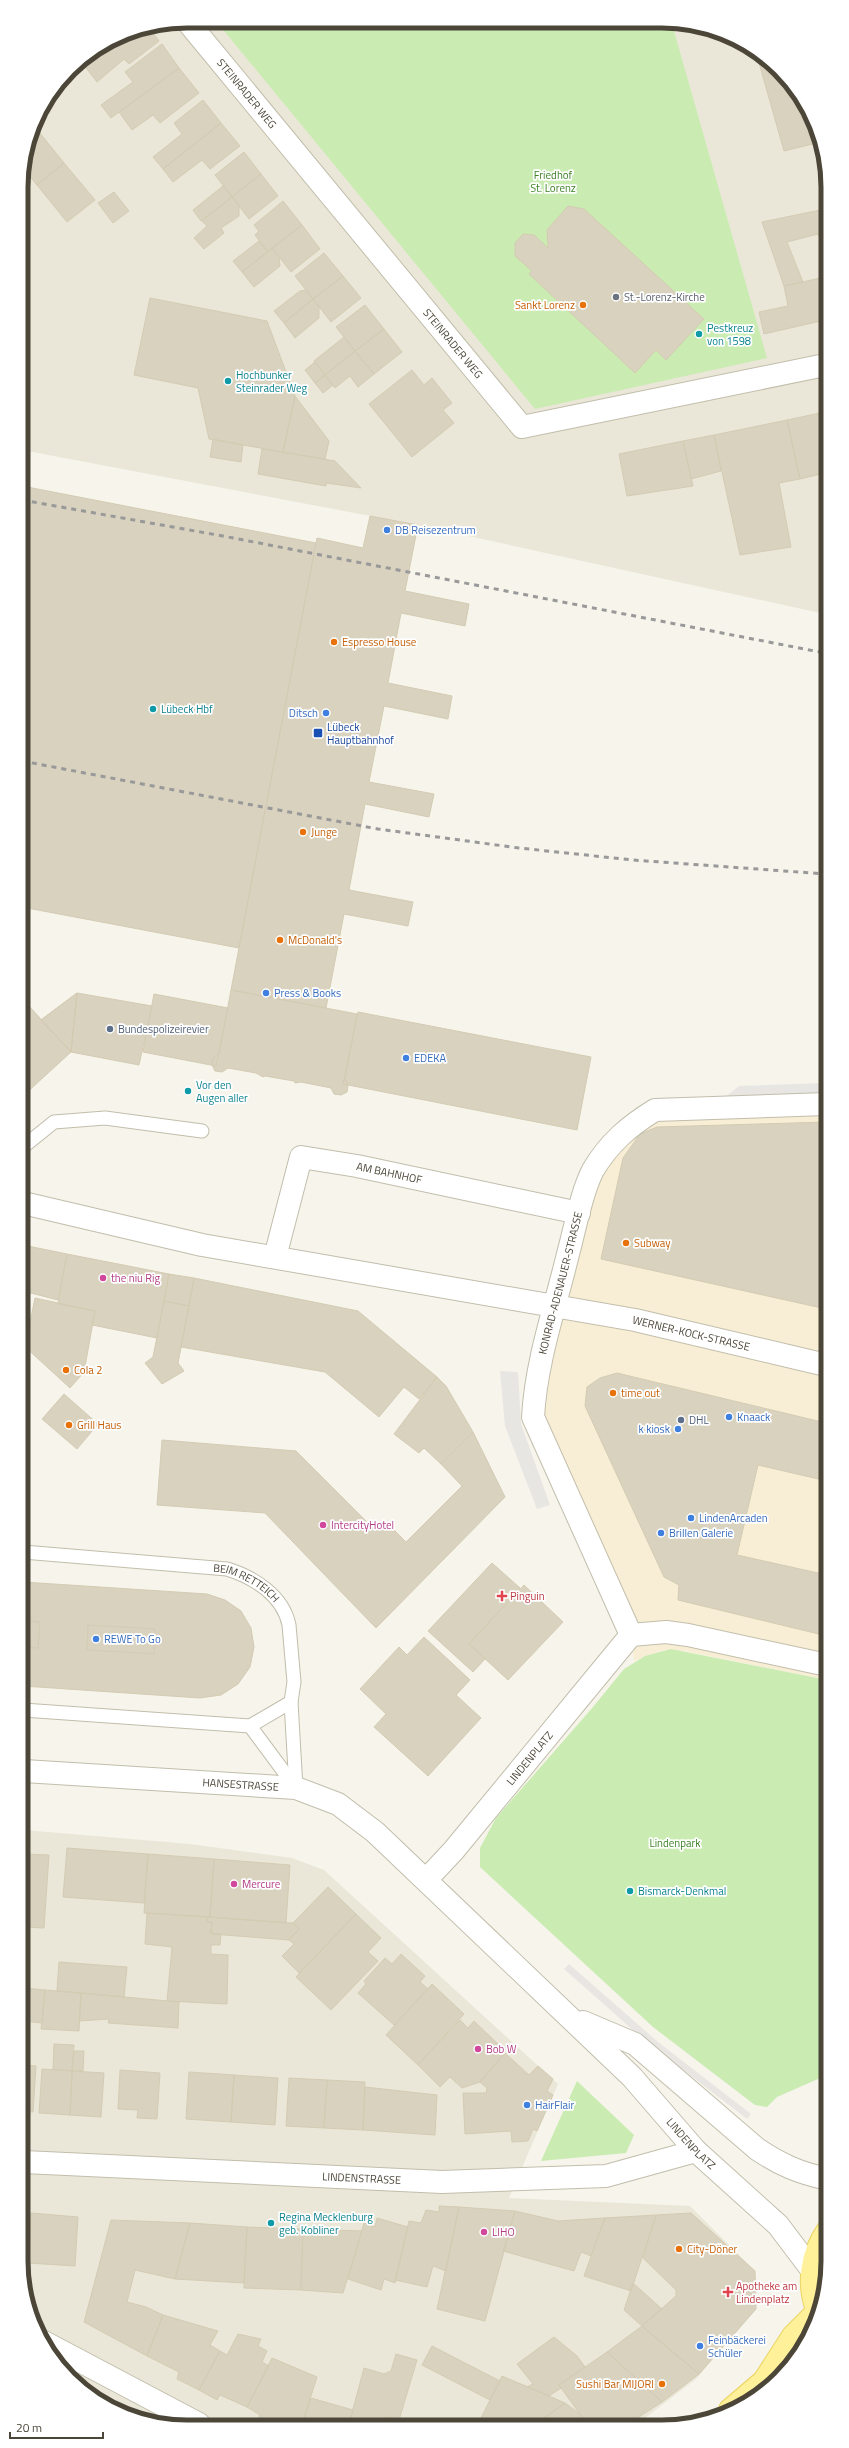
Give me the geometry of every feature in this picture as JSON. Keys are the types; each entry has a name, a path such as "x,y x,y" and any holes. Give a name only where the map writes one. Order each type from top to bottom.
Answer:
{"main road":[{"path":"816,2302 812,2284 812,2270 816,2254 821,2244"},
{"path":"746,2396 764,2381 792,2336 810,2319"}],"street":[{"name":"STEINRADER WEG","path":"193,28 522,427 821,366"},
{"name":"KONRAD-ADENAUER-STRASSE","path":"631,1635 533,1417 534,1393 555,1305 579,1213 593,1171 614,1140 633,1123 656,1110 821,1104"},
{"name":"AM BAHNHOF","path":"275,1257 301,1157 357,1166 579,1213"},
{"path":"28,1204 202,1244 555,1305"},
{"name":"WERNER-KOCK-STRASSE","path":"555,1305 635,1320 821,1364"},
{"path":"631,1635 666,1632 688,1635 821,1665"},
{"name":"LINDENPLATZ","path":"631,1635 454,1850 426,1880 571,2017 632,2077 696,2151 778,2226 812,2270"},
{"name":"HANSESTRASSE","path":"28,1771 296,1788 338,1804 351,1812 426,1880"},
{"name":"LINDENPLATZ","path":"571,2017 635,2044 757,2149 777,2162 799,2173 821,2178"},
{"name":"LINDENSTRASSE","path":"28,2162 442,2182 606,2176 696,2151"},
{"path":"53,2347 190,2420"}],"lane":[{"path":"28,1142 54,1122 105,1118 202,1131"},
{"name":"BEIM RETTEICH","path":"28,1552 227,1569 244,1574 267,1590 287,1618 294,1682 291,1702 296,1788"},
{"path":"28,1710 250,1726 291,1702"},
{"path":"250,1726 296,1788"}],"shaded area":[{"path":"176,28 673,28 713,36 733,44 751,55 775,74 800,107 813,136 820,166 821,613 418,525 28,451 28,176 36,136 44,116 55,98 74,74 107,49 136,36"},
{"path":"821,1083 821,1095 724,1098 739,1086"},
{"path":"821,1101 821,1679 685,1651 664,1650 634,1661 631,1635 584,1526 536,1392 579,1213 633,1123"},
{"path":"500,1371 518,1372 521,1424 550,1505 537,1509 505,1426"},
{"path":"28,1830 190,1844 292,1858 324,1870 558,2084 509,2198 690,2206 755,2271 756,2309 696,2379 642,2420 176,2420 146,2415 116,2404 82,2381 67,2366 44,2332 33,2302 28,2272"},
{"path":"569,1964 658,2042 751,2114 747,2119 642,2038 564,1969"}],"green space":[{"name":"Friedhof St. Lorenz","path":"222,28 673,28 767,358 535,409"},
{"name":"Lindenpark","path":"671,1649 821,1679 821,2078 777,2097 767,2107 755,2105 653,2027 480,1867 480,1848 496,1818 593,1707 624,1669 645,1656"},
{"path":"577,2081 634,2135 626,2153 541,2161"}],"building":[{"path":"152,32 159,41 129,64 124,59 97,82 84,65 116,44"},
{"path":"162,44 179,68 111,118 101,105 133,82 125,72"},
{"path":"758,61 775,74 794,98 805,116 815,143 784,151"},
{"path":"179,68 199,93 160,123 153,115 132,130 119,112"},
{"path":"203,100 221,123 163,169 153,157 182,134 174,123"},
{"path":"221,123 240,146 210,169 202,160 173,182 163,169"},
{"path":"38,131 64,163 37,185 28,174 33,146"},
{"path":"244,152 261,174 232,197 215,175"},
{"path":"64,163 95,200 67,222 37,185"},
{"path":"261,174 278,196 249,219 232,197"},
{"path":"223,186 232,197 201,221 193,210"},
{"path":"114,192 129,211 113,223 98,203"},
{"path":"232,197 239,205 239,216 221,228 224,233 204,249 194,238 207,226 202,221"},
{"path":"283,201 302,225 268,252 255,235 259,231 254,225"},
{"name":"St.-Lorenz-Kirche","path":"568,206 584,209 704,319 666,360 656,350 635,373 529,274 532,271 515,256 515,243 523,234 534,235 548,248 547,230"},
{"path":"821,210 821,237 819,237 818,234 787,242 803,282 784,286 762,222"},
{"path":"302,225 320,249 291,272 272,248"},
{"path":"259,241 268,252 242,272 233,261"},
{"path":"272,248 279,257 280,266 254,287 242,272"},
{"path":"324,253 343,276 313,299 295,276"},
{"path":"343,276 361,298 331,322 313,299"},
{"path":"821,278 821,321 764,334 759,312 788,306 784,286"},
{"path":"306,290 313,299 284,323 274,311 300,291"},
{"name":"Hochbunker Steinrader Weg","path":"150,298 267,321 295,396 283,452 209,439 198,388 134,375"},
{"path":"313,299 319,307 319,318 295,338 284,323"},
{"path":"365,305 384,329 355,351 336,327"},
{"path":"384,329 402,352 374,374 355,351"},
{"path":"344,337 355,351 325,375 314,361"},
{"path":"355,351 374,374 358,387 350,376 335,388 325,375"},
{"path":"315,362 325,375 315,383 305,370"},
{"path":"412,370 424,385 432,378 452,403 443,410 454,423 412,457 369,404"},
{"path":"325,375 333,385 323,393 315,383"},
{"path":"295,396 329,441 325,459 283,452"},
{"path":"821,413 821,474 800,479 787,420"},
{"path":"787,420 800,479 779,483 791,547 740,555 714,435"},
{"path":"714,435 721,471 691,479 683,441"},
{"path":"213,439 243,445 241,462 210,457"},
{"path":"683,441 693,486 627,496 619,454"},
{"path":"262,449 335,461 361,488 326,483 326,486 258,474"},
{"name":"Lübeck Hbf","path":"28,487 316,543 239,948 28,908"},
{"name":"Lübeck Hauptbahnhof","path":"370,516 418,525 405,591 469,604 465,626 401,613 388,683 452,696 448,719 384,706 369,782 434,794 429,817 365,804 349,890 413,902 408,926 344,914 326,1008 231,990 317,538 363,548"},
{"path":"231,990 357,1014 345,1079 348,1085 347,1092 341,1095 334,1094 331,1088 301,1082 295,1083 294,1081 265,1076 263,1077 256,1073 228,1068 222,1072 215,1071 212,1065 213,1058 219,1054"},
{"path":"77,993 71,1052 41,1020"},
{"path":"77,993 71,1052 41,1020"},
{"name":"Bundespolizeirevier","path":"77,993 152,1006 139,1065 71,1052"},
{"path":"154,994 228,1008 216,1066 143,1052"},
{"path":"29,1006 71,1052 28,1091"},
{"path":"358,1012 591,1057 577,1130 343,1084"},
{"path":"821,1122 821,1308 601,1259 623,1158 640,1134 657,1127"},
{"path":"28,1246 67,1254 58,1300 28,1292"},
{"path":"67,1254 169,1274 157,1338 92,1325 95,1311 58,1304"},
{"path":"169,1274 194,1278 189,1306 164,1301"},
{"path":"194,1278 358,1311 437,1377 419,1399 404,1387 379,1417 325,1372 181,1347"},
{"path":"35,1298 95,1311 84,1372 70,1388 28,1350 28,1332"},
{"path":"164,1301 189,1306 178,1363 184,1371 162,1384 145,1363 153,1357"},
{"name":"LindenArcaden","path":"617,1373 821,1422 821,1480 758,1465 737,1555 821,1574 821,1635 678,1600 679,1585 664,1577 585,1406 587,1387 600,1378"},
{"path":"437,1377 446,1386 473,1432 441,1464 424,1448 419,1453 394,1434"},
{"path":"64,1394 98,1424 77,1449 42,1419"},
{"name":"IntercityHotel","path":"473,1432 505,1497 376,1628 265,1513 157,1505 162,1440 296,1451 375,1530 384,1520 406,1542 462,1486 441,1464"},
{"path":"492,1563 520,1588 469,1644 485,1659 473,1672 428,1631"},
{"path":"28,1582 207,1594 225,1600 241,1611 251,1628 254,1647 250,1667 238,1684 221,1695 200,1698 28,1686"},
{"path":"524,1585 563,1622 508,1680 469,1644"},
{"path":"28,1621 40,1622 38,1648 28,1647"},
{"path":"88,1625 155,1629 154,1654 87,1650"},
{"path":"424,1637 470,1680 456,1695 481,1718 428,1776 374,1727 386,1714 360,1689 399,1647 407,1655"},
{"path":"67,1848 148,1854 144,1903 63,1897"},
{"path":"28,1854 49,1855 44,1928 28,1927"},
{"path":"148,1854 214,1859 210,1917 144,1913"},
{"path":"214,1859 290,1865 286,1923 210,1917"},
{"path":"328,1887 356,1914 299,1973 282,1956 294,1944 289,1940 299,1929 293,1923"},
{"path":"147,1913 207,1917 207,1922 212,1922 211,1934 221,1934 220,1945 211,1945 211,1954 228,1955 227,2004 167,2001 172,1947 145,1944"},
{"path":"356,1914 381,1938 368,1952 378,1961 331,2010 296,1977"},
{"path":"207,1917 293,1923 299,1929 289,1940 211,1934 212,1922 207,1922"},
{"path":"401,1954 425,1976 420,1982 428,1989 394,2025 358,1993 366,1984 364,1981 385,1958 392,1964"},
{"path":"59,1962 127,1967 124,1997 57,1991"},
{"path":"432,1984 464,2014 418,2065 386,2035"},
{"path":"28,1988 45,1990 42,2023 28,2021"},
{"path":"45,1990 81,1993 79,2031 41,2029"},
{"path":"81,1993 179,2002 178,2028 108,2023 109,2019 79,2021"},
{"path":"460,2020 468,2028 474,2021 498,2044 494,2048 503,2056 480,2082 462,2088 450,2077 440,2087 418,2065"},
{"path":"54,2044 74,2045 72,2071 53,2069"},
{"path":"74,2051 84,2051 83,2071 72,2071"},
{"path":"505,2053 529,2075 538,2066 553,2079 547,2091 553,2095 537,2131 533,2129 528,2141 512,2142 511,2131 465,2134 463,2093 486,2093 487,2088 480,2082"},
{"path":"28,2065 36,2066 33,2112 28,2111"},
{"path":"42,2069 72,2071 70,2115 39,2113"},
{"path":"120,2070 160,2073 157,2119 137,2118 138,2110 118,2109"},
{"path":"72,2071 104,2073 101,2117 70,2115"},
{"path":"189,2072 234,2075 231,2122 186,2119"},
{"path":"234,2075 278,2078 275,2125 231,2122"},
{"path":"289,2078 327,2080 324,2128 286,2126"},
{"path":"327,2080 365,2082 363,2130 324,2128"},
{"path":"365,2087 437,2095 435,2135 363,2130"},
{"path":"439,2206 459,2207 446,2271 433,2266 427,2287 395,2280 409,2221 421,2223 426,2210 439,2212"},
{"path":"459,2207 515,2211 485,2321 437,2309"},
{"path":"515,2211 558,2221 605,2218 591,2256 581,2252 574,2271 503,2251"},
{"path":"31,2213 78,2217 75,2266 28,2263"},
{"path":"691,2213 755,2271 756,2309 699,2374 642,2326 676,2296 676,2290 643,2258 656,2215"},
{"path":"656,2215 631,2291 584,2276 605,2218"},
{"path":"377,2218 408,2227 395,2283 384,2279 381,2290 348,2279 364,2223 375,2227"},
{"path":"111,2220 190,2223 175,2279 135,2270 127,2302 146,2307 163,2315 147,2356 84,2322"},
{"path":"190,2223 247,2227 244,2283 175,2279"},
{"path":"247,2227 303,2229 301,2290 244,2288"},
{"path":"303,2229 362,2231 343,2293 301,2290"},
{"path":"633,2283 662,2309 642,2326 624,2310"},
{"path":"163,2315 218,2331 210,2345 220,2351 199,2390 177,2379 179,2372 147,2356"},
{"path":"642,2326 699,2374 662,2402 607,2352"},
{"path":"238,2334 261,2339 258,2346 267,2351 262,2362 269,2366 247,2407 220,2395 217,2400 199,2390 220,2351 227,2355"},
{"path":"554,2337 577,2356 585,2367 559,2385 561,2388 549,2396 527,2387 533,2384 517,2364"},
{"path":"432,2346 500,2381 490,2400 422,2365"},
{"path":"607,2352 662,2402 634,2420 584,2420 559,2385"},
{"path":"396,2354 417,2360 399,2420 388,2417 387,2420 350,2420 364,2368 384,2374 391,2371"},
{"path":"272,2358 317,2377 303,2420 258,2420 260,2415 247,2407"},
{"path":"502,2376 565,2403 542,2420 480,2420"},
{"path":"311,2398 353,2410 350,2420 303,2420"},
{"path":"565,2403 580,2414 584,2420 542,2420"}],"railway":[{"path":"28,501 223,536 821,652"},
{"path":"28,762 378,829 519,848 633,860 821,874"}],"place":[{"name":"St.-Lorenz-Kirche","path":"616,297"},
{"name":"Sankt Lorenz","path":"583,305"},
{"name":"Pestkreuz von 1598","path":"699,334"},
{"name":"Hochbunker Steinrader Weg","path":"228,381"},
{"name":"DB Reisezentrum","path":"387,530"},
{"name":"Espresso House","path":"334,642"},
{"name":"Lübeck Hbf","path":"153,709"},
{"name":"Ditsch","path":"326,713"},
{"name":"Lübeck Hauptbahnhof","path":"318,733"},
{"name":"Junge","path":"303,832"},
{"name":"McDonald's","path":"280,940"},
{"name":"Press & Books","path":"266,993"},
{"name":"Bundespolizeirevier","path":"110,1029"},
{"name":"EDEKA","path":"406,1058"},
{"name":"Vor den Augen aller","path":"188,1091"},
{"name":"Subway","path":"626,1243"},
{"name":"the niu Rig","path":"103,1278"},
{"name":"Cola 2","path":"66,1370"},
{"name":"time out","path":"613,1393"},
{"name":"Knaack","path":"729,1417"},
{"name":"DHL","path":"681,1420"},
{"name":"Grill Haus","path":"69,1425"},
{"name":"k kiosk","path":"678,1429"},
{"name":"LindenArcaden","path":"691,1518"},
{"name":"IntercityHotel","path":"323,1525"},
{"name":"Brillen Galerie","path":"661,1533"},
{"name":"Pinguin","path":"502,1596"},
{"name":"REWE To Go","path":"96,1639"},
{"name":"Mercure","path":"234,1884"},
{"name":"Bismarck-Denkmal","path":"630,1891"},
{"name":"Bob W","path":"478,2049"},
{"name":"HairFlair","path":"527,2105"},
{"name":"Regina Mecklenburg geb. Kobliner","path":"271,2223"},
{"name":"LIHO","path":"484,2232"},
{"name":"City-Döner","path":"679,2249"},
{"name":"Apotheke am Lindenplatz","path":"728,2292"},
{"name":"Feinbäckerei Schüler","path":"700,2346"},
{"name":"Sushi Bar MIJORI","path":"662,2384"}]}
